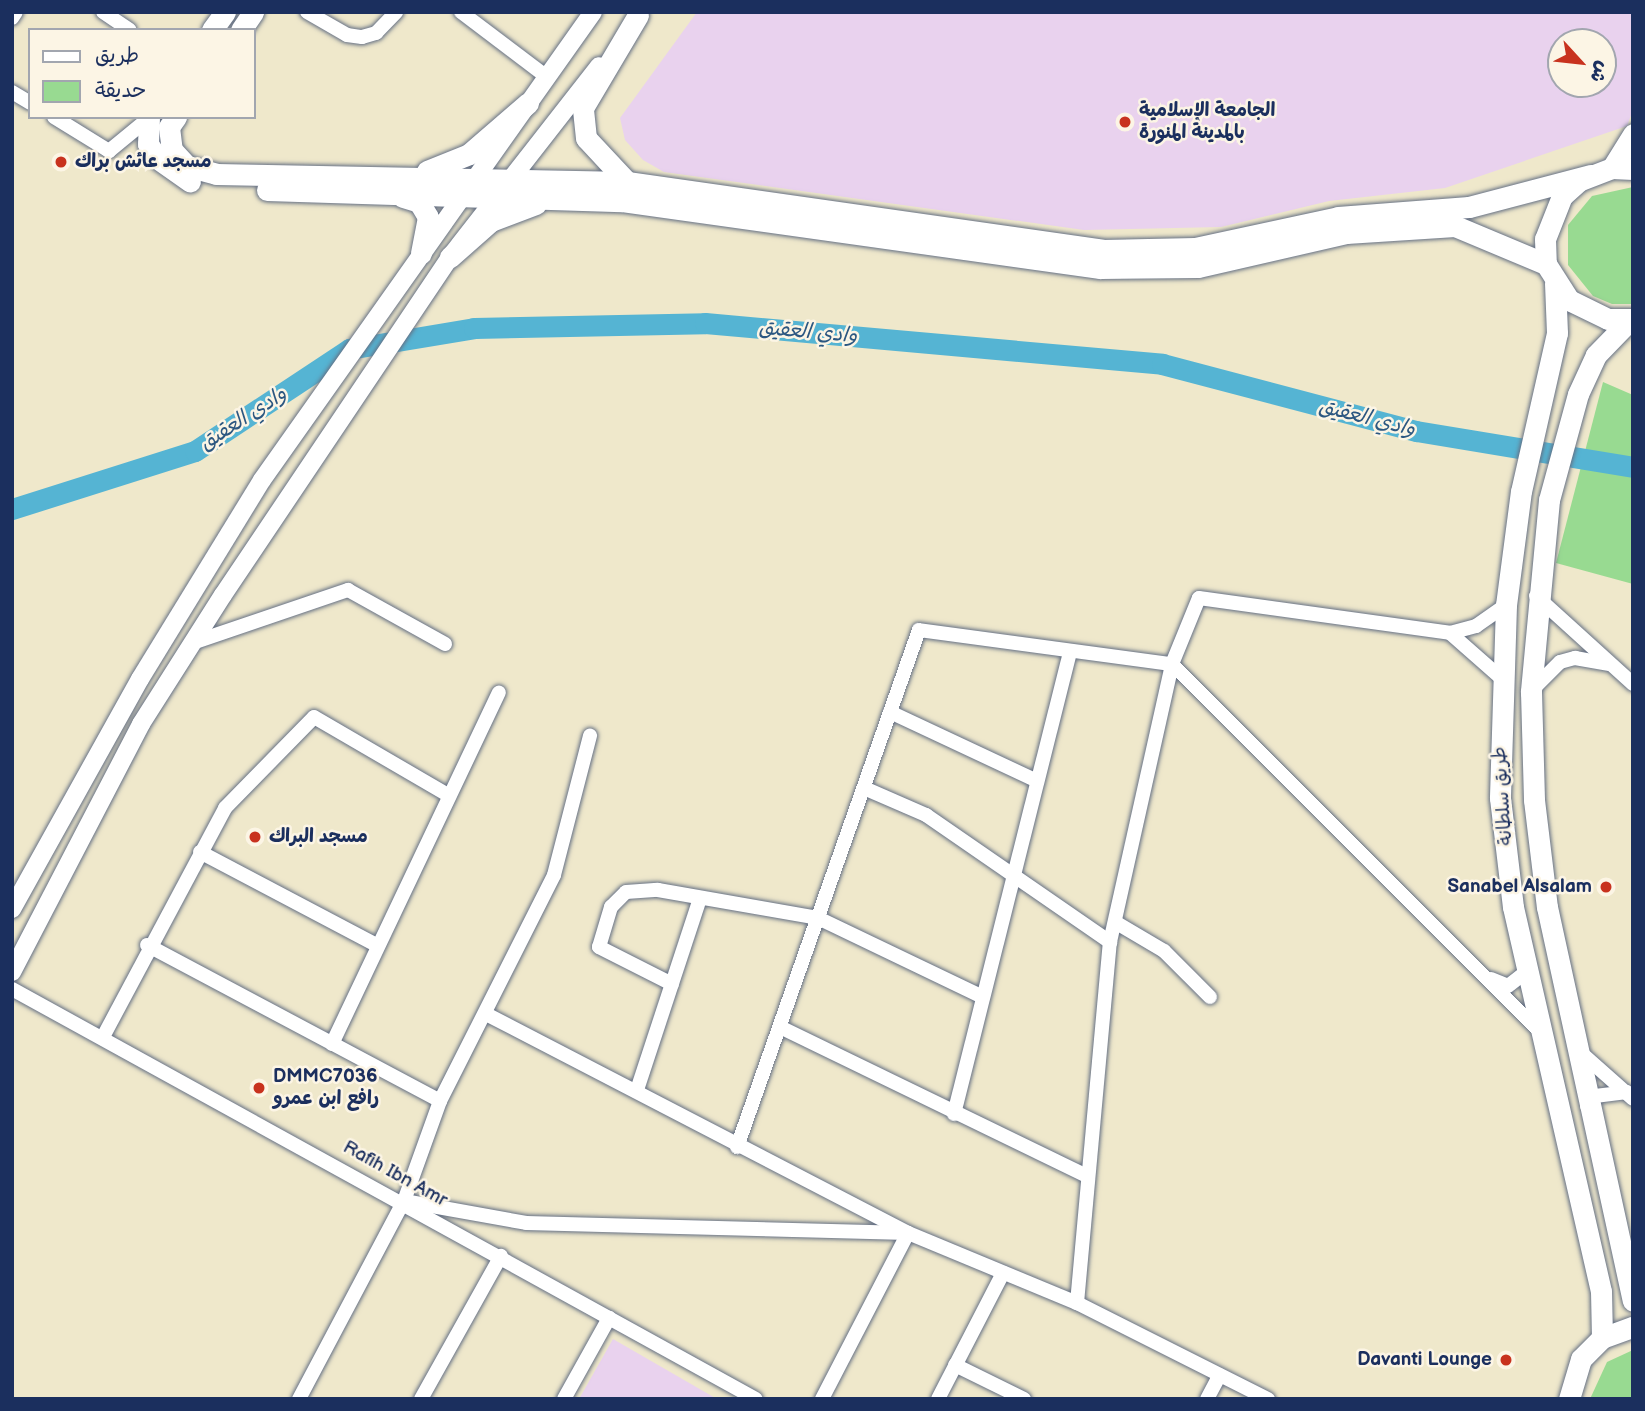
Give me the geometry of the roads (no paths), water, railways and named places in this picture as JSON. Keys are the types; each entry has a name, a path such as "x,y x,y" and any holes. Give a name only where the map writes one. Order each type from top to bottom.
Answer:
{"main road":[{"path":"213,28 225,12"},
{"path":"241,28 253,12"},
{"path":"627,182 586,138 583,108 640,14"},
{"path":"390,186 455,162 528,103"},
{"path":"149,119 148,144 158,159 195,184 390,186 478,177 627,182 1102,250 1152,252 1338,217 1469,207 1622,169 1633,134"},
{"path":"175,119 169,127 172,150 187,166 206,172 390,186 465,197 584,198 1100,268 1198,267 1346,233 1455,226 1551,273 1587,312 1631,319"},
{"name":"طريق سلطانة","path":"1591,175 1562,196 1550,216 1551,273 1557,333 1512,556 1499,676 1500,798 1527,971 1601,1291 1602,1338"},
{"path":"390,186 425,209 429,224 421,253"},
{"path":"450,257 511,212 584,198"},
{"name":"طريق سلطانة","path":"1631,319 1596,355 1549,500 1539,563 1531,692 1546,907 1587,1106 1633,1301"},
{"path":"1569,1399 1580,1359 1602,1338 1633,1327"}],"street":[{"path":"12,18 16,12"},
{"path":"307,12 347,36 362,37 376,33 396,12"},
{"path":"461,12 547,77"},
{"path":"12,909 262,480 421,253 465,197 593,12"},
{"path":"107,13 127,28"},
{"path":"12,972 141,724 223,595 450,257 640,14"},
{"path":"12,92 28,102"},
{"path":"57,119 109,151 148,119"},
{"path":"192,643 348,590 445,644"},
{"path":"1536,596 1633,684"},
{"path":"1077,1303 1110,942 1172,664 1199,597 1450,634 1483,623 1506,605"},
{"path":"737,1147 919,631 1172,664 1541,1033"},
{"path":"1450,634 1499,676"},
{"path":"954,1114 1070,651"},
{"path":"1531,692 1560,662 1575,657 1612,666"},
{"path":"332,1044 499,692"},
{"path":"890,712 1037,781"},
{"path":"104,1035 147,945 225,808 313,717 448,795"},
{"path":"299,1399 404,1201 440,1101 554,875 590,736"},
{"path":"864,788 926,815 1013,880 1110,942"},
{"path":"200,852 378,946"},
{"path":"671,984 611,957 598,938 626,892 700,898 818,918 984,997"},
{"path":"637,1090 700,898"},
{"path":"1115,922 1164,951 1210,997"},
{"path":"147,945 440,1101"},
{"path":"1486,977 1508,986 1527,971"},
{"name":"Rafih Ibn Amr","path":"12,989 104,1035 756,1399"},
{"path":"485,1014 637,1090 737,1147 908,1233 1077,1303 1268,1399"},
{"path":"780,1027 954,1114 1087,1176"},
{"path":"1576,1049 1630,1096"},
{"path":"1587,1106 1595,1096 1630,1096"},
{"path":"404,1201 526,1223 908,1233"},
{"path":"822,1399 908,1233"},
{"path":"421,1399 501,1256"},
{"path":"938,1399 1003,1273"},
{"path":"564,1399 609,1318"},
{"path":"955,1365 1024,1399"},
{"path":"1207,1399 1220,1375"}],"waterway":[{"name":"وادي العقيق","path":"12,509 195,451 349,349 474,328 705,323 1162,364 1416,431 1633,467"}],"place":[{"name":"الجامعة الإسلامية بالمدينة المنورة","path":"1125,122"},
{"name":"مسجد عائش براك","path":"61,162"},
{"name":"مسجد البراك","path":"255,837"},
{"name":"Sanabel Alsalam","path":"1606,887"},
{"name":"DMMC7036 رافع ابن عمرو","path":"259,1088"},
{"name":"Davanti Lounge","path":"1506,1360"}]}
